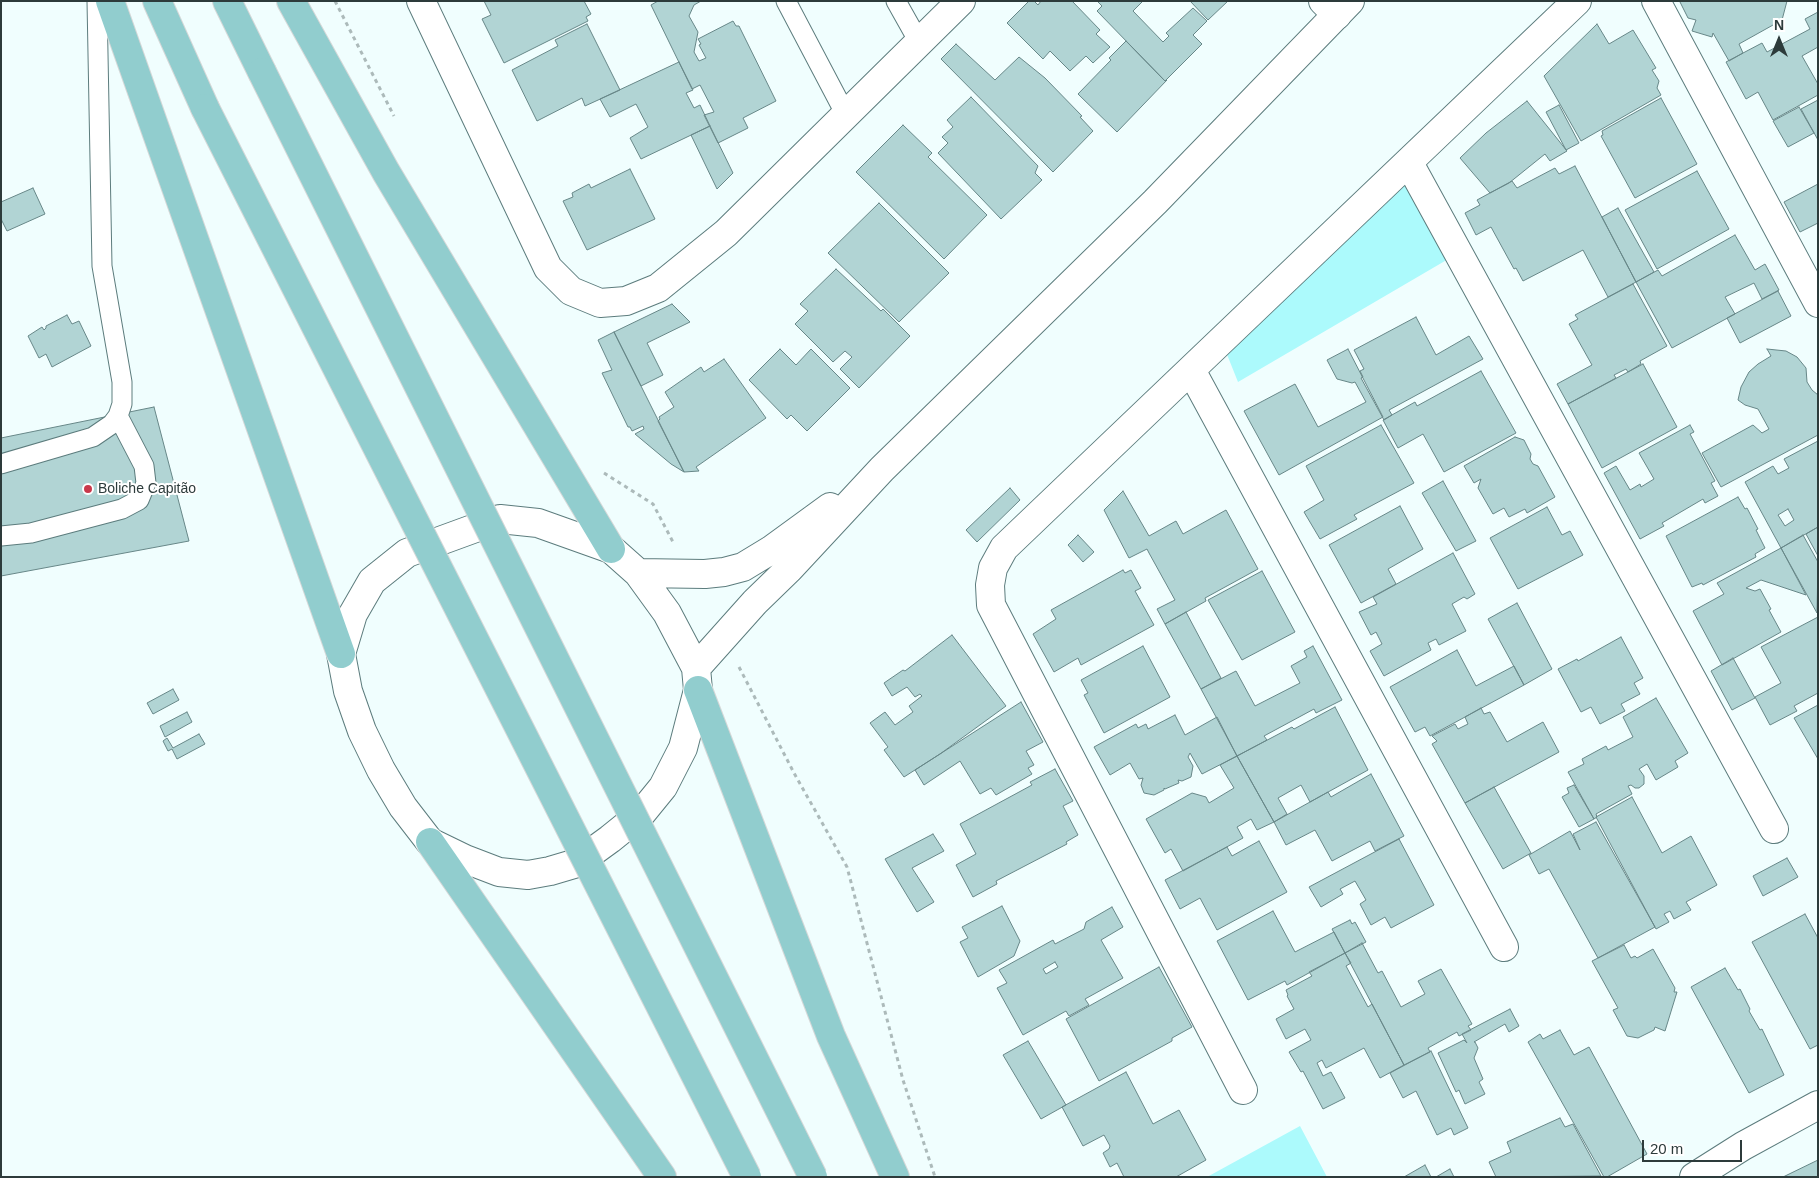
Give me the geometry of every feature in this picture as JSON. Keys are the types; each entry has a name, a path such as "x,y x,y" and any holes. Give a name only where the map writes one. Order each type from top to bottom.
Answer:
{"main road":[{"path":"110,1 341,654"},
{"path":"157,1 205,108 747,1177"},
{"path":"227,1 813,1177"},
{"path":"291,1 386,172 611,549"},
{"path":"697,679 831,1036 895,1177"},
{"path":"430,842 662,1177"}],"street":[{"path":"421,1 548,268 571,291 600,302 626,301 658,288 696,259 726,233 961,1"},
{"path":"1243,1090 991,605 990,585 994,568 1004,548 1577,1"},
{"path":"1656,1 1818,303"},
{"path":"697,679 667,613 638,573 611,549 538,523 500,519 407,553 372,581 353,614 341,654 348,691 362,731 380,770 403,806 430,842 465,859 499,872 528,875 550,871 577,862 610,839 640,814 663,787 683,748 697,679 723,637 882,469 1155,202 1337,6"},
{"path":"1409,163 1774,829"},
{"path":"1191,370 1504,947"},
{"path":"638,573 705,574 743,567 771,550 882,469"},
{"path":"1694,1177 1744,1146 1818,1105"}],"lane":[{"path":"1,464 92,437 112,424 118,416 122,404 122,382 102,266 97,1"},
{"path":"786,1 846,114"},
{"path":"896,1 919,42"},
{"path":"1,536 31,533 122,509 139,500 146,483 144,466 118,416"}],"path":[{"path":"653,504 690,574"},
{"path":"723,637 794,773 847,867 903,1080 935,1177"}],"shaded area":[{"path":"1395,186 1407,186 1450,258 1238,382 1226,352"},
{"path":"1300,1126 1327,1177 1207,1177"}],"building":[{"path":"484,1 584,1 591,14 586,17 588,21 504,63 482,19 491,15"},
{"path":"658,1 701,1 694,5 689,16 698,32 694,52 699,61 706,58 698,39 733,21 736,26 739,26 776,101 743,118 748,128 718,143 704,115 714,112 700,85 692,89 651,5"},
{"path":"1029,1 1034,1 1038,5 1041,1 1072,1 1100,30 1096,34 1110,47 1093,63 1086,56 1070,71 1050,51 1043,59 1007,23"},
{"path":"1097,1 1143,1 1133,11 1163,42 1169,36 1166,33 1193,8 1207,21 1193,35 1202,44 1165,81 1097,11 1102,6"},
{"path":"1190,1 1228,1 1208,20"},
{"path":"1681,1 1787,1 1782,20 1739,44 1743,53 1729,61 1713,33 1712,37 1692,31 1696,20 1688,18"},
{"path":"1818,12 1818,47 1802,56 1818,84 1818,95 1773,120 1758,92 1746,99 1726,62 1762,43 1767,52 1810,29 1805,19"},
{"path":"587,24 620,90 585,106 582,98 537,121 512,70 558,46 555,40"},
{"path":"1597,24 1609,44 1633,30 1656,68 1652,70 1659,81 1657,88 1661,95 1581,141 1544,76"},
{"path":"1126,41 1165,81 1167,80 1117,132 1078,94 1111,60 1109,58"},
{"path":"956,44 995,80 1019,57 1045,78 1082,116 1080,117 1093,131 1053,172 941,59"},
{"path":"679,62 693,90 686,93 694,108 700,105 710,126 641,159 630,138 648,127 636,104 610,117 600,99"},
{"path":"971,97 1038,166 1035,173 1042,180 1001,219 938,153 948,143 942,137 953,127 947,120"},
{"path":"1661,98 1697,164 1635,198 1601,136 1603,135 1602,131"},
{"path":"1818,100 1818,140 1801,109"},
{"path":"1527,101 1567,151 1550,161 1545,154 1509,183 1490,193 1460,158 1486,133"},
{"path":"1559,105 1579,143 1566,150 1546,112"},
{"path":"1799,107 1814,133 1788,147 1773,121"},
{"path":"903,125 932,153 928,157 987,215 944,259 856,172"},
{"path":"710,126 733,173 717,189 691,135"},
{"path":"1575,166 1636,282 1608,297 1583,250 1523,281 1516,268 1514,269 1491,227 1476,235 1465,213 1480,205 1477,200 1512,181 1517,188 1555,168 1559,174"},
{"path":"630,169 655,219 587,250 563,201 573,197 572,193 589,184 591,188"},
{"path":"1697,171 1729,229 1657,269 1625,210"},
{"path":"1818,184 1818,223 1800,232 1784,202"},
{"path":"33,188 45,214 7,231 1,219 1,202"},
{"path":"879,203 949,273 899,322 828,253"},
{"path":"1618,208 1654,272 1636,282 1602,217"},
{"path":"1735,235 1755,270 1765,264 1779,290 1762,299 1754,283 1725,297 1735,314 1672,348 1636,282 1658,270 1662,276"},
{"path":"836,269 881,311 883,309 910,336 859,388 840,369 852,357 845,351 833,362 795,324 808,311 800,304"},
{"path":"1633,284 1667,346 1640,361 1641,364 1628,372 1626,369 1614,375 1616,378 1568,404 1557,384 1592,365 1569,324 1578,319 1575,315"},
{"path":"1778,291 1791,316 1740,343 1727,318"},
{"path":"672,304 690,322 647,343 663,375 641,386 614,332"},
{"path":"67,315 72,324 79,321 91,346 52,367 46,354 39,358 28,336 42,327 44,330 46,326"},
{"path":"1416,317 1436,355 1469,336 1483,359 1389,410 1392,415 1384,420 1361,378 1363,377 1360,371 1364,369 1354,350"},
{"path":"614,332 684,472 671,464 635,434 644,429 643,426 632,431 628,427 602,373 612,370 598,340"},
{"path":"780,349 796,365 811,349 850,388 807,431 791,415 787,419 749,380"},
{"path":"1348,349 1383,417 1279,475 1244,411 1295,384 1318,427 1366,402 1355,382 1337,379 1327,360"},
{"path":"1767,349 1786,351 1797,357 1806,368 1807,382 1818,395 1818,435 1721,487 1702,453 1753,425 1762,433 1769,429 1758,409 1745,405 1738,400 1741,387 1749,372 1771,356"},
{"path":"724,359 766,418 696,467 699,471 684,472 658,421 659,417 674,407 665,392 701,367 704,372"},
{"path":"1643,364 1677,427 1602,468 1568,404"},
{"path":"1481,371 1516,433 1444,472 1423,434 1398,448 1383,420 1415,402 1417,406"},
{"name":"Boliche Capitão","path":"154,407 189,541 1,576 1,438"},
{"path":"1381,425 1414,483 1354,515 1357,519 1320,539 1304,512 1324,500 1306,466"},
{"path":"1690,425 1694,432 1690,434 1715,481 1711,483 1718,496 1705,503 1703,499 1662,523 1664,526 1640,539 1604,473 1616,466 1630,490 1640,484 1641,487 1654,479 1639,453"},
{"path":"1515,437 1524,440 1531,454 1530,459 1533,464 1538,466 1555,497 1527,513 1525,509 1509,517 1504,508 1493,514 1478,488 1481,479 1474,483 1464,466"},
{"path":"1818,441 1818,527 1781,548 1745,482 1773,466 1778,474 1789,468 1784,459","holes":["1788,509 1794,520 1785,526 1778,515"]},
{"path":"1443,481 1476,541 1456,551 1422,493"},
{"path":"1010,488 1020,500 977,542 966,530"},
{"path":"1123,491 1149,536 1176,521 1183,534 1226,510 1258,569 1205,598 1206,601 1165,624 1157,609 1175,600 1147,549 1129,558 1104,510"},
{"path":"1738,497 1745,509 1747,508 1765,548 1755,554 1756,557 1703,585 1702,583 1692,587 1666,536"},
{"path":"1400,506 1423,549 1388,569 1396,584 1361,603 1329,545"},
{"path":"1547,507 1562,535 1570,531 1583,555 1518,589 1490,538"},
{"path":"1818,527 1818,556 1806,534"},
{"path":"1078,535 1094,552 1083,562 1068,545"},
{"path":"1803,535 1818,562 1817,613 1781,548"},
{"path":"1781,548 1806,595 1761,580 1746,588 1755,591 1760,589 1781,632 1722,665 1693,611 1724,594 1717,583"},
{"path":"1453,553 1475,594 1467,599 1464,597 1452,604 1466,631 1439,645 1436,639 1428,643 1431,650 1384,676 1370,651 1382,644 1376,632 1371,635 1359,612 1377,604 1373,597"},
{"path":"1123,570 1125,573 1131,570 1141,588 1135,591 1154,625 1081,665 1078,658 1054,672 1033,634 1056,619 1051,610"},
{"path":"1262,571 1295,632 1242,660 1208,600"},
{"path":"1517,603 1552,669 1524,685 1488,619"},
{"path":"1186,612 1221,678 1201,689 1165,624"},
{"path":"1818,617 1818,693 1794,706 1797,711 1770,725 1755,697 1781,683 1761,647"},
{"path":"952,635 1006,706 940,754 904,777 884,750 888,747 870,723 885,712 895,725 913,712 909,706 922,696 920,694 915,697 907,687 892,696 884,683 903,670 905,671"},
{"path":"1621,637 1643,678 1634,683 1640,694 1621,704 1625,711 1600,724 1591,707 1581,712 1558,669 1577,659 1578,661"},
{"path":"1143,646 1170,697 1104,733 1084,695 1088,693 1081,680"},
{"path":"1313,646 1342,700 1316,713 1314,709 1264,736 1267,740 1237,756 1201,689 1236,671 1255,706 1300,683 1291,666 1307,657 1304,651"},
{"path":"1457,650 1476,686 1514,666 1524,685 1430,736 1425,727 1415,732 1390,687"},
{"path":"1733,658 1755,698 1732,710 1711,671"},
{"path":"173,689 179,700 153,714 147,703"},
{"path":"1656,698 1688,753 1675,761 1678,767 1656,780 1647,764 1639,769 1644,776 1644,784 1639,788 1631,785 1628,786 1632,794 1596,814 1597,817 1594,819 1568,772 1584,764 1582,759 1606,746 1608,750 1633,737 1623,717"},
{"path":"1021,702 1043,742 1026,751 1034,765 1028,768 1032,774 996,795 991,788 980,794 960,761 924,785 915,770"},
{"path":"1818,705 1818,759 1794,718"},
{"path":"1335,707 1368,770 1310,802 1301,785 1278,798 1287,814 1274,822 1237,756"},
{"path":"1481,708 1484,714 1490,712 1507,742 1543,722 1559,752 1465,803 1432,744 1437,741 1432,736 1455,724 1458,729 1468,724 1465,717"},
{"path":"187,712 192,722 165,737 160,726"},
{"path":"1175,715 1185,735 1217,717 1237,756 1202,774 1190,753 1188,757 1193,766 1191,777 1182,781 1178,780 1179,783 1164,788 1164,790 1154,795 1144,793 1141,785 1143,778 1139,779 1130,763 1110,775 1094,747 1136,724 1138,728 1146,724 1148,729"},
{"path":"199,734 205,744 177,759 172,749 168,751 163,741 167,738 173,748"},
{"path":"1237,756 1274,822 1257,830 1251,819 1237,827 1243,838 1183,871 1171,849 1165,853 1146,819 1192,793 1206,797 1209,803 1234,788 1220,765"},
{"path":"1055,769 1073,801 1063,806 1078,835 1066,842 1067,844 996,881 997,884 973,897 956,865 976,854 960,824 1032,785 1030,782"},
{"path":"1371,774 1404,836 1375,851 1370,841 1332,861 1315,830 1286,845 1274,822 1328,792 1331,797"},
{"path":"1574,785 1594,819 1579,827 1562,797 1569,793 1567,788"},
{"path":"1494,787 1531,853 1503,869 1465,803"},
{"path":"1632,797 1662,853 1691,836 1717,885 1686,902 1691,910 1674,919 1670,911 1664,914 1669,922 1656,929 1596,817"},
{"path":"1596,822 1655,927 1598,958 1549,869 1539,874 1529,855 1570,831 1580,850 1573,834"},
{"path":"933,834 944,851 912,868 934,902 917,912 885,859"},
{"path":"1399,839 1434,905 1391,928 1385,917 1371,925 1360,904 1366,900 1355,881 1340,889 1343,894 1321,907 1309,887"},
{"path":"1259,841 1287,892 1217,930 1200,898 1180,909 1165,880 1227,847 1232,856"},
{"path":"1787,858 1798,877 1763,896 1753,876"},
{"path":"1002,906 1020,941 1014,956 978,977 960,942 968,938 962,927"},
{"path":"1112,907 1123,927 1101,940 1123,978 1085,999 1089,1005 1069,1016 1066,1011 1023,1035 997,988 1007,983 999,970 1053,940 1055,944 1084,929 1086,922","holes":["1055,962 1058,967 1046,974 1043,969"]},
{"path":"1273,911 1295,952 1334,932 1345,953 1287,985 1285,981 1248,1000 1217,941"},
{"path":"1805,914 1818,938 1818,1045 1810,1049 1752,942"},
{"path":"1350,920 1352,924 1355,922 1366,942 1345,953 1332,929"},
{"path":"1362,943 1378,973 1382,971 1401,1007 1425,994 1418,981 1441,969 1472,1024 1468,1026 1471,1030 1459,1036 1457,1032 1428,1048 1430,1052 1404,1065 1345,953"},
{"path":"1624,945 1631,958 1635,956 1637,958 1653,949 1675,988 1674,992 1677,992 1665,1031 1655,1027 1654,1030 1638,1038 1627,1036 1613,1010 1618,1008 1592,961"},
{"path":"1345,953 1351,963 1346,966 1368,1007 1372,1004 1404,1065 1380,1078 1364,1048 1326,1068 1322,1060 1317,1063 1323,1076 1331,1072 1345,1098 1323,1109 1303,1071 1301,1072 1289,1052 1311,1040 1305,1029 1286,1039 1276,1019 1294,1009 1286,990 1312,976 1309,972"},
{"path":"1159,967 1192,1027 1172,1038 1172,1041 1099,1081 1066,1019"},
{"path":"1725,968 1738,990 1740,989 1750,1009 1749,1011 1760,1030 1762,1029 1784,1075 1749,1093 1691,987"},
{"path":"1510,1009 1519,1026 1509,1032 1505,1024 1474,1042 1478,1048 1474,1058 1483,1079 1479,1082 1485,1094 1465,1104 1459,1090 1456,1092 1438,1053 1464,1040 1467,1043 1462,1034"},
{"path":"1560,1030 1574,1055 1589,1047 1647,1154 1607,1177 1604,1177 1528,1042 1540,1034 1543,1039"},
{"path":"1028,1041 1066,1105 1041,1119 1003,1055"},
{"path":"1431,1051 1468,1128 1454,1135 1451,1128 1437,1135 1416,1091 1403,1098 1390,1073"},
{"path":"1126,1072 1153,1124 1179,1110 1206,1160 1176,1177 1124,1177 1117,1163 1110,1167 1103,1153 1110,1146 1104,1135 1083,1146 1062,1107"},
{"path":"1560,1118 1565,1127 1573,1124 1601,1176 1496,1177 1489,1162 1511,1152 1507,1142"},
{"path":"1818,1160 1818,1177 1783,1177"},
{"path":"1425,1165 1431,1177 1404,1177"},
{"path":"1450,1169 1454,1177 1436,1177 1448,1170"}],"place":[{"name":"Boliche Capitão","path":"88,489"}]}
